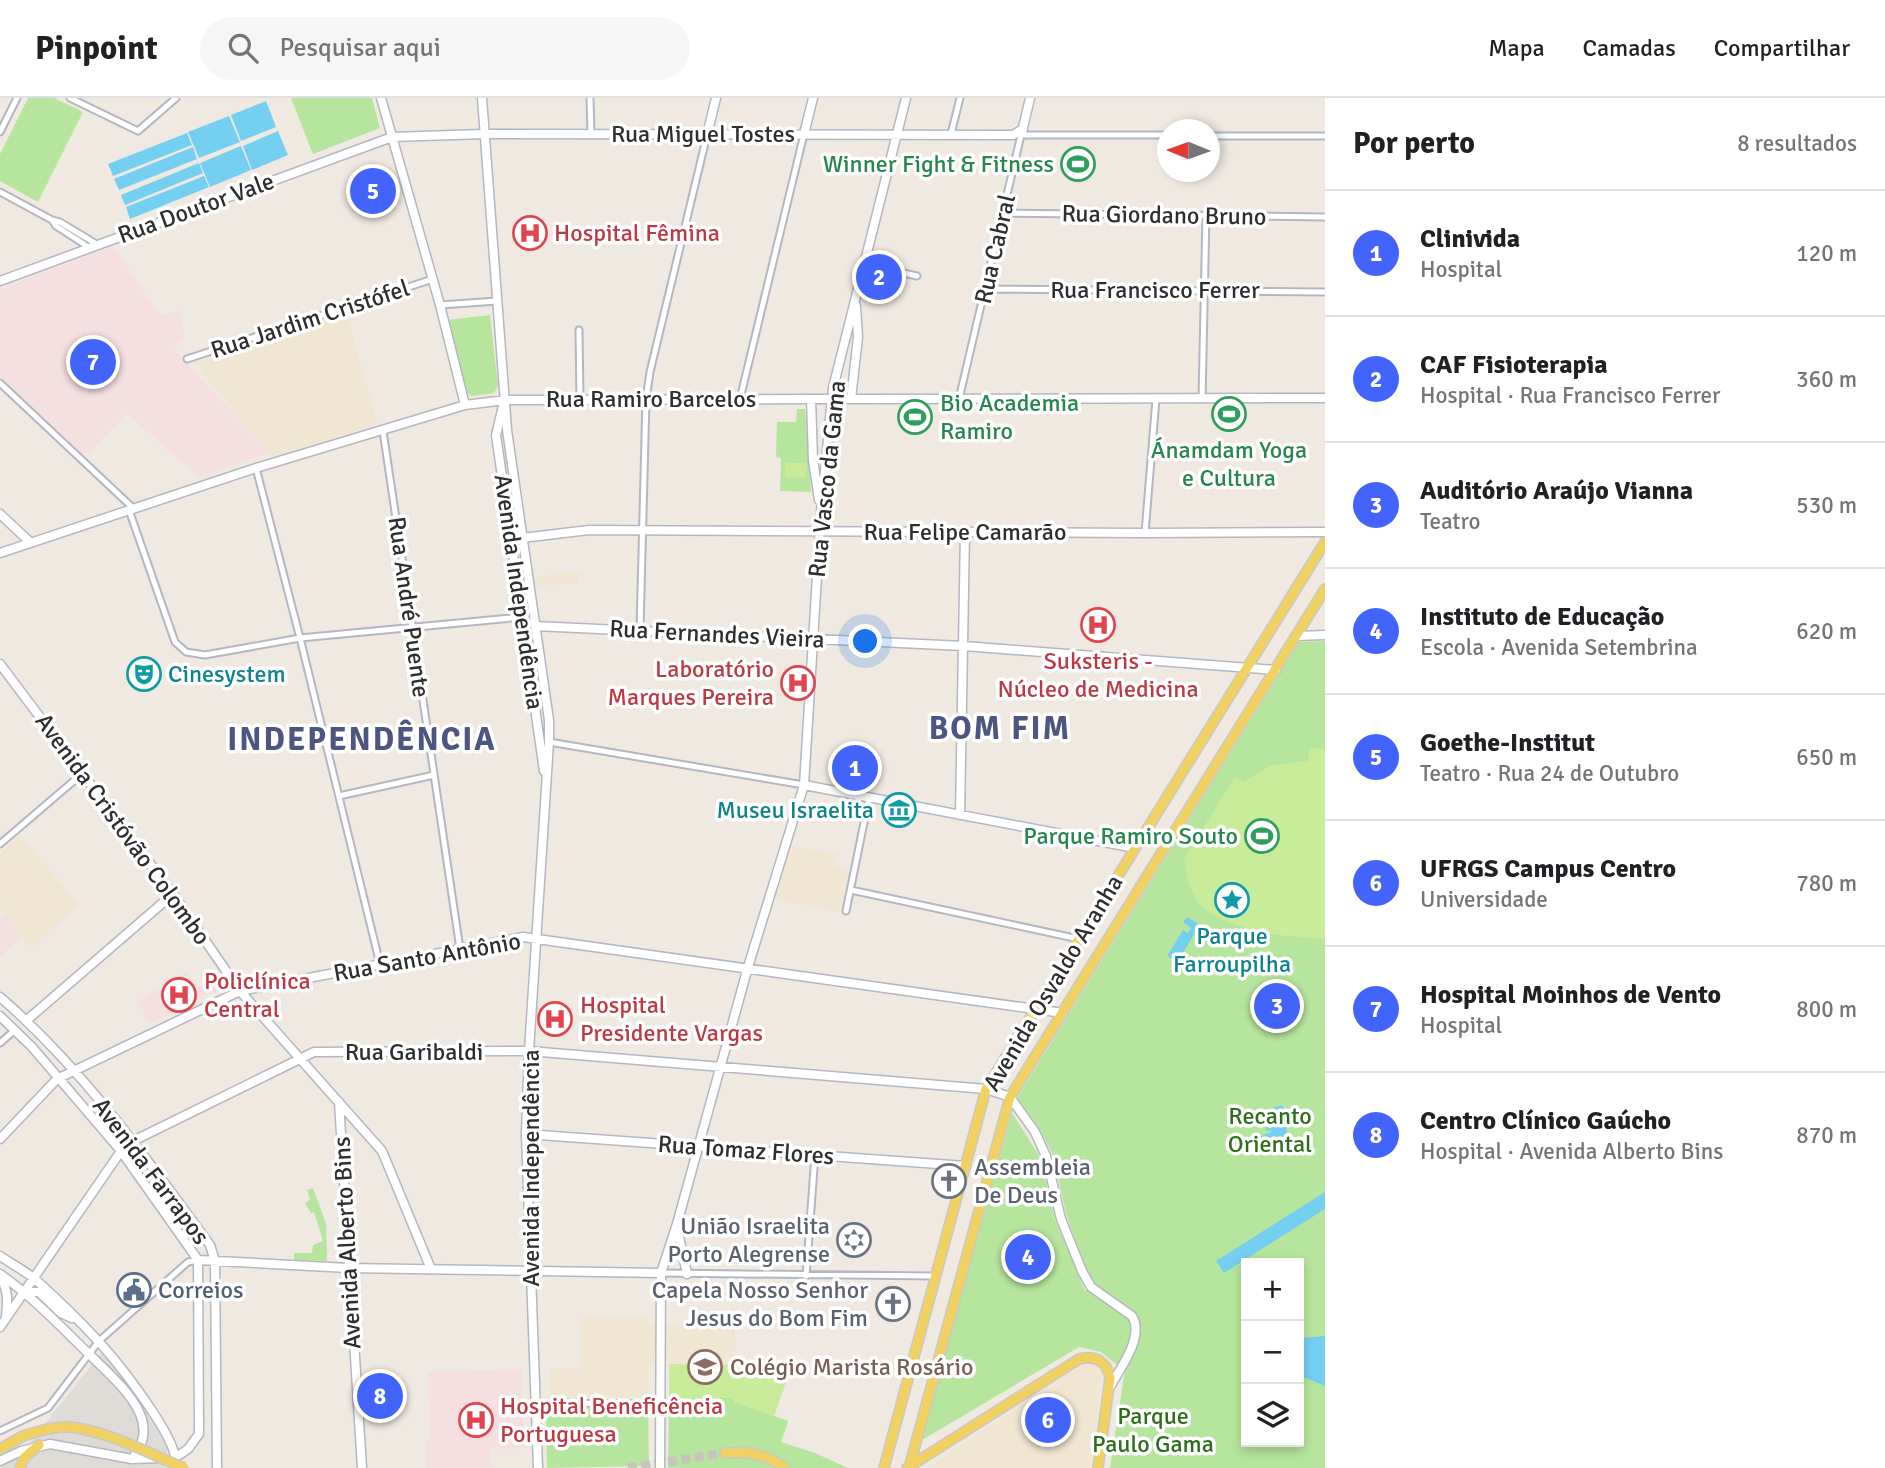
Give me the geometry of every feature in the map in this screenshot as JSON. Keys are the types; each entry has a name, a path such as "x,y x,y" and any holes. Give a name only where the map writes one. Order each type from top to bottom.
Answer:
{"main road":[{"name":"Avenida Osvaldo Aranha","path":"884,1468 986,1089 1325,542"},
{"name":"Avenida Osvaldo Aranha","path":"908,1468 1010,1097 1325,590"},
{"path":"908,1468 1079,1359 1093,1357 1105,1365 1110,1378 1098,1468"},
{"path":"0,1448 41,1430 76,1428 102,1434 184,1468"},
{"path":"20,1468 24,1458 39,1445"},
{"path":"914,1447 936,1449"},
{"path":"726,1453 757,1453 769,1457 785,1468"}],"street":[{"path":"0,132 16,98"},
{"path":"70,98 138,131 176,98"},
{"path":"381,98 433,279 465,405"},
{"name":"Avenida Independência","path":"482,98 505,400 550,742 526,1134 538,1468"},
{"path":"590,98 591,135"},
{"path":"640,630 646,399 650,372 716,98"},
{"path":"740,399 813,98"},
{"name":"Rua Vasco da Gama","path":"659,1466 661,1273 748,967 804,785 821,512 833,388 906,98"},
{"path":"951,134 960,98"},
{"name":"Rua Cabral","path":"959,399 1019,135 1030,98"},
{"name":"Rua Miguel Tostes","path":"392,137 484,134 1157,135"},
{"path":"1220,136 1325,136"},
{"name":"Rua Doutor Vale","path":"0,281 392,137"},
{"path":"0,192 94,246"},
{"name":"Rua Giordano Bruno","path":"1003,213 1325,217"},
{"path":"1202,399 1206,215"},
{"path":"864,264 917,276"},
{"name":"Rua Jardim Cristófel","path":"187,359 433,279"},
{"name":"Rua Francisco Ferrer","path":"985,289 1325,292"},
{"path":"848,399 858,337 856,296"},
{"path":"440,306 497,301"},
{"path":"579,330 580,400"},
{"path":"0,383 125,500 175,642 186,652 205,655 300,638 522,617"},
{"path":"463,394 471,400 495,396 504,387"},
{"name":"Rua Ramiro Barcelos","path":"0,553 256,468 465,405 505,400 1325,397"},
{"path":"814,399 813,460 821,512"},
{"path":"1145,533 1156,399"},
{"name":"Avenida Independência","path":"505,400 496,435 546,785"},
{"name":"Rua André Puente","path":"383,431 460,949"},
{"path":"256,468 380,964"},
{"path":"0,514 31,543"},
{"name":"Rua Felipe Camarão","path":"522,538 589,530 1325,532"},
{"path":"19,532 20,546"},
{"path":"960,815 965,532"},
{"name":"Rua Fernandes Vieira","path":"535,626 964,646 1276,670"},
{"path":"1297,636 1325,635"},
{"name":"Avenida Cristóvão Colombo","path":"0,664 173,894 240,991 382,1151 431,1269"},
{"path":"550,742 804,785 1135,848"},
{"path":"0,844 83,773"},
{"path":"339,796 434,775"},
{"path":"846,911 869,798"},
{"path":"850,890 1079,939"},
{"path":"27,1020 173,894"},
{"name":"Rua Santo Antônio","path":"0,1139 57,1079 240,991 523,937 1063,1013"},
{"name":"Avenida Farrapos","path":"0,996 27,1020 133,1141 210,1245 215,1261 218,1468"},
{"name":"Avenida Farrapos","path":"0,1016 121,1151 198,1260 199,1434 188,1449 176,1457"},
{"path":"0,1043 15,1030"},
{"name":"Rua Garibaldi","path":"3,1323 121,1151 133,1141 314,1052 529,1051 986,1089 1010,1097"},
{"path":"1010,1097 1035,1132 1046,1156 1061,1219 1082,1271 1091,1287 1132,1316 1136,1322 1137,1334 1109,1390"},
{"name":"Avenida Alberto Bins","path":"339,1102 362,1468"},
{"name":"Rua Tomaz Flores","path":"526,1134 965,1166"},
{"path":"806,1276 815,1155"},
{"path":"677,1224 687,1274"},
{"path":"0,1256 34,1278 99,1341 150,1408 169,1438 176,1457 174,1468"},
{"path":"0,1431 48,1408 99,1341 188,1262 198,1260 348,1268 935,1276"},
{"path":"0,1275 25,1292 117,1381 140,1413 144,1430 143,1441 132,1459"},
{"path":"0,1275 8,1298 3,1323"},
{"path":"25,1292 39,1292 61,1313 77,1320"},
{"path":"536,1407 552,1403 660,1404"},
{"path":"0,1461 39,1445 50,1444 132,1459 176,1457"}],"shaded area":[{"path":"113,246 160,315 179,311 184,336 174,349 270,453 199,477 127,413 85,457 0,375 0,289"},
{"path":"346,312 377,424 273,457 194,363"},
{"path":"582,571 582,575 578,575 578,583 536,586 535,577"},
{"path":"20,836 79,905 31,948 0,908 0,853"},
{"path":"791,846 837,854 835,867 848,870 840,912 774,899"},
{"path":"5,914 22,937 0,956 0,919"},
{"name":"Policlínica Central","path":"186,972 196,988 217,976 225,987 150,1024 138,1002"},
{"name":"Colégio Marista Rosário","path":"581,1318 649,1318 649,1325 735,1325 735,1365 786,1382 774,1416 734,1402 669,1402 669,1365 649,1365 649,1398 550,1396 550,1369 581,1369"},
{"path":"104,1350 149,1409 169,1445 164,1468 0,1468 17,1458"},
{"path":"1087,1361 1103,1371 1090,1468 927,1468"},
{"name":"Hospital Beneficência Portuguesa","path":"521,1369 524,1448 490,1449 490,1465 493,1468 427,1468 426,1442 430,1441 428,1372"}],"green space":[{"path":"28,98 54,98 83,112 38,202 0,181 0,154"},
{"path":"291,98 372,98 380,128 313,154"},
{"path":"490,315 498,386 494,393 472,396 465,391 447,320"},
{"path":"797,409 805,409 811,492 780,491 781,458 776,457 777,422 796,422"},
{"path":"785,463 807,463 806,478 785,477"},
{"name":"Parque Farroupilha","path":"1325,641 1325,1468 1110,1468 1125,1371 1101,1352 1079,1347 922,1440 1012,1113 1040,1157 1055,1220 1085,1291 1095,1284 1086,1268 1067,1217 1052,1153 1039,1128 1017,1098 1299,642"},
{"name":"Parque Ramiro Souto","path":"1309,748 1325,749 1325,939 1275,934 1238,926 1221,919 1207,911 1194,897 1184,859 1235,777 1243,782 1272,765 1308,761"},
{"path":"313,1188 326,1224 327,1261 294,1260 294,1253 312,1253 313,1245 323,1241 314,1212 311,1213 305,1203 310,1200 307,1190"},
{"path":"669,1364 734,1365 786,1382 774,1416 734,1402 733,1398 718,1398 718,1402 669,1402"},
{"path":"718,1398 734,1398 734,1402 788,1421 781,1442 848,1468 668,1468 669,1402 717,1402"},
{"path":"553,1405 648,1407 649,1466 547,1468 546,1415"}],"water":[{"path":"266,101 276,127 241,141 231,115"},
{"path":"229,116 240,142 199,158 188,132"},
{"path":"278,131 288,155 252,170 243,146"},
{"path":"187,133 192,145 113,176 108,164"},
{"path":"241,146 251,170 210,187 200,163"},
{"path":"193,147 197,159 119,190 114,179"},
{"path":"199,163 203,173 125,205 121,195"},
{"path":"204,176 209,187 130,219 126,207"},
{"path":"1187,917 1200,925 1177,962 1167,956 1183,930 1188,933 1191,928 1183,922"},
{"path":"1282,1105 1284,1109 1279,1114 1285,1122 1289,1119 1291,1123 1286,1126 1287,1135 1293,1138 1290,1142 1285,1138 1263,1145 1264,1152 1258,1154 1255,1149 1244,1157 1257,1138 1273,1131 1265,1130 1269,1115 1275,1120 1273,1108"},
{"path":"1325,1192 1325,1209 1248,1258 1241,1258 1241,1262 1224,1273 1216,1261"},
{"path":"1325,1336 1325,1386 1304,1377 1304,1338"}],"tunnel":[{"path":"628,1468 725,1453"}],"place":[{"name":"Winner Fight & Fitness","path":"1078,164"},
{"name":"Goethe-Institut","path":"373,191"},
{"name":"Hospital Fêmina","path":"530,233"},
{"name":"CAF Fisioterapia","path":"879,277"},
{"name":"Hospital Moinhos de Vento","path":"93,362"},
{"name":"Ánamdam Yoga e Cultura","path":"1229,414"},
{"name":"Bio Academia Ramiro","path":"915,417"},
{"name":"Suksteris - Núcleo de Medicina","path":"1098,625"},
{"name":"Cinesystem","path":"144,674"},
{"name":"Laboratório Marques Pereira","path":"798,683"},
{"name":"Clinivida","path":"855,768"},
{"name":"Museu Israelita","path":"899,810"},
{"name":"Parque Ramiro Souto","path":"1262,836"},
{"name":"Parque Farroupilha","path":"1232,900"},
{"name":"Policlínica Central","path":"179,995"},
{"name":"Auditório Araújo Vianna","path":"1277,1006"},
{"name":"Hospital Presidente Vargas","path":"555,1019"},
{"name":"Assembleia De Deus","path":"949,1181"},
{"name":"União Israelita Porto Alegrense","path":"854,1240"},
{"name":"Instituto de Educação","path":"1028,1257"},
{"name":"Correios","path":"134,1290"},
{"name":"Capela Nosso Senhor Jesus do Bom Fim","path":"893,1304"},
{"name":"Colégio Marista Rosário","path":"705,1367"},
{"name":"Centro Clínico Gaúcho","path":"380,1396"},
{"name":"Hospital Beneficência Portuguesa","path":"476,1420"},
{"name":"UFRGS Campus Centro","path":"1048,1420"}],"district":[{"name":"BOM FIM","path":"1000,728"},
{"name":"INDEPENDÊNCIA","path":"362,739"}],"park label":[{"name":"Recanto Oriental","path":"1270,1130"},
{"name":"Parque Paulo Gama","path":"1153,1430"}]}
